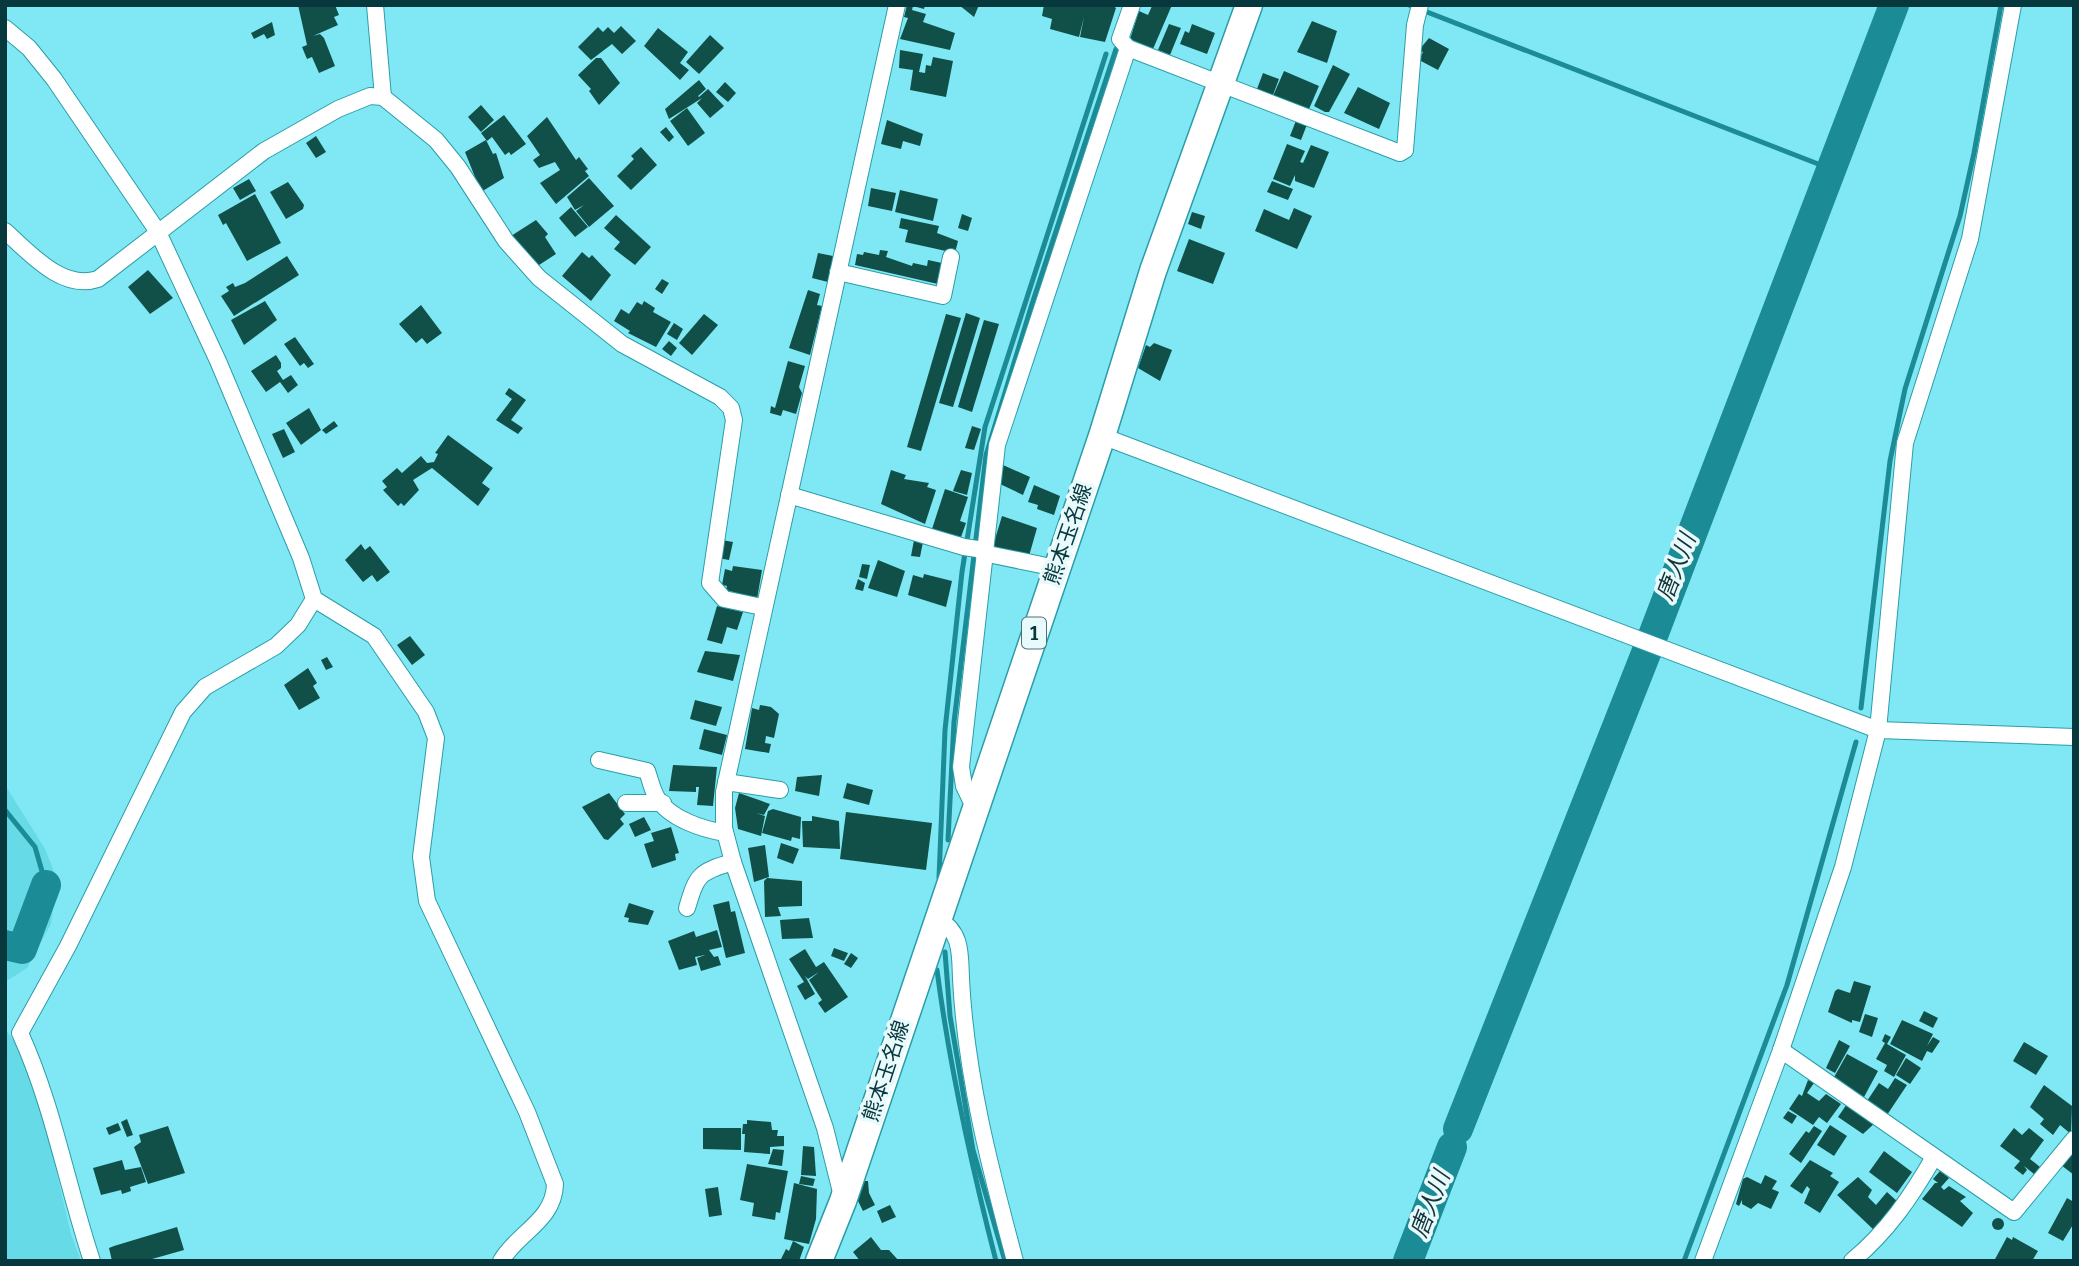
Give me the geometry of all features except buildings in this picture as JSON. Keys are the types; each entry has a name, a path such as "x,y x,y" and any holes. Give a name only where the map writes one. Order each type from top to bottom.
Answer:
{"main road":[{"name":"熊本玉名線","path":"825,1258 1102,436 1153,271 1249,5"}],"street":[{"path":"375,5 383,97"},
{"path":"843,1201 825,1128 733,862 725,833 726,782 762,607 897,5"},
{"path":"1132,5 1120,39 1128,47 1399,153 1405,150 1419,10"},
{"path":"1703,1261 1782,1050 1843,867 1878,730 1905,443 1970,239 2012,5"},
{"path":"5,28 29,48 54,79 158,232 281,509 314,599 374,636 426,712 436,738 421,857 427,901 527,1112 555,1184 555,1197 547,1214 501,1261"},
{"path":"975,809 964,786 961,767 978,550 997,445 1128,47"},
{"path":"5,231 43,265 72,281 86,283 98,279 264,151 338,109 370,96 383,97 436,140 458,167 506,241 539,278 622,344 720,397 732,408 734,420 710,583 724,599 762,607"},
{"path":"838,272 943,296 951,257"},
{"path":"1102,436 1878,730 2074,737"},
{"path":"789,495 978,550 1056,568"},
{"path":"92,1261 70,1194 36,1069 20,1033 68,946 183,712 205,687 276,646 298,625 314,599"},
{"path":"599,760 648,771 657,799 677,816 705,829 725,833"},
{"path":"726,782 780,790"},
{"path":"626,803 663,803"},
{"path":"687,908 697,877 707,869 733,862"},
{"path":"938,919 951,926 959,944 962,1012 974,1095 1015,1261"},
{"path":"1782,1050 2014,1212 2074,1139"},
{"path":"1852,1261 1879,1238 1909,1201 1934,1157"}],"shaded area":[{"path":"5,785 45,849 57,879 51,924 27,968 5,982"},
{"path":"5,1029 24,1055 51,1149 71,1234 81,1261 5,1261"}],"waterway":[{"path":"1409,5 1831,169"},
{"name":"唐人川","path":"1458,1129 1654,633 1894,5"},
{"path":"1861,708 1890,461 1905,389 1960,216 2001,5"},
{"path":"948,840 954,722 986,455 1032,304 1116,49"},
{"path":"939,878 945,730 962,572 985,427 1106,54"},
{"path":"1684,1261 1787,985 1856,742"},
{"path":"5,810 35,847 46,885"},
{"path":"5,945 22,949 46,885"},
{"path":"945,952 950,1016 973,1150 1005,1261"},
{"path":"937,970 962,1117 996,1261"},
{"name":"唐人川","path":"1408,1261 1452,1147"}]}
